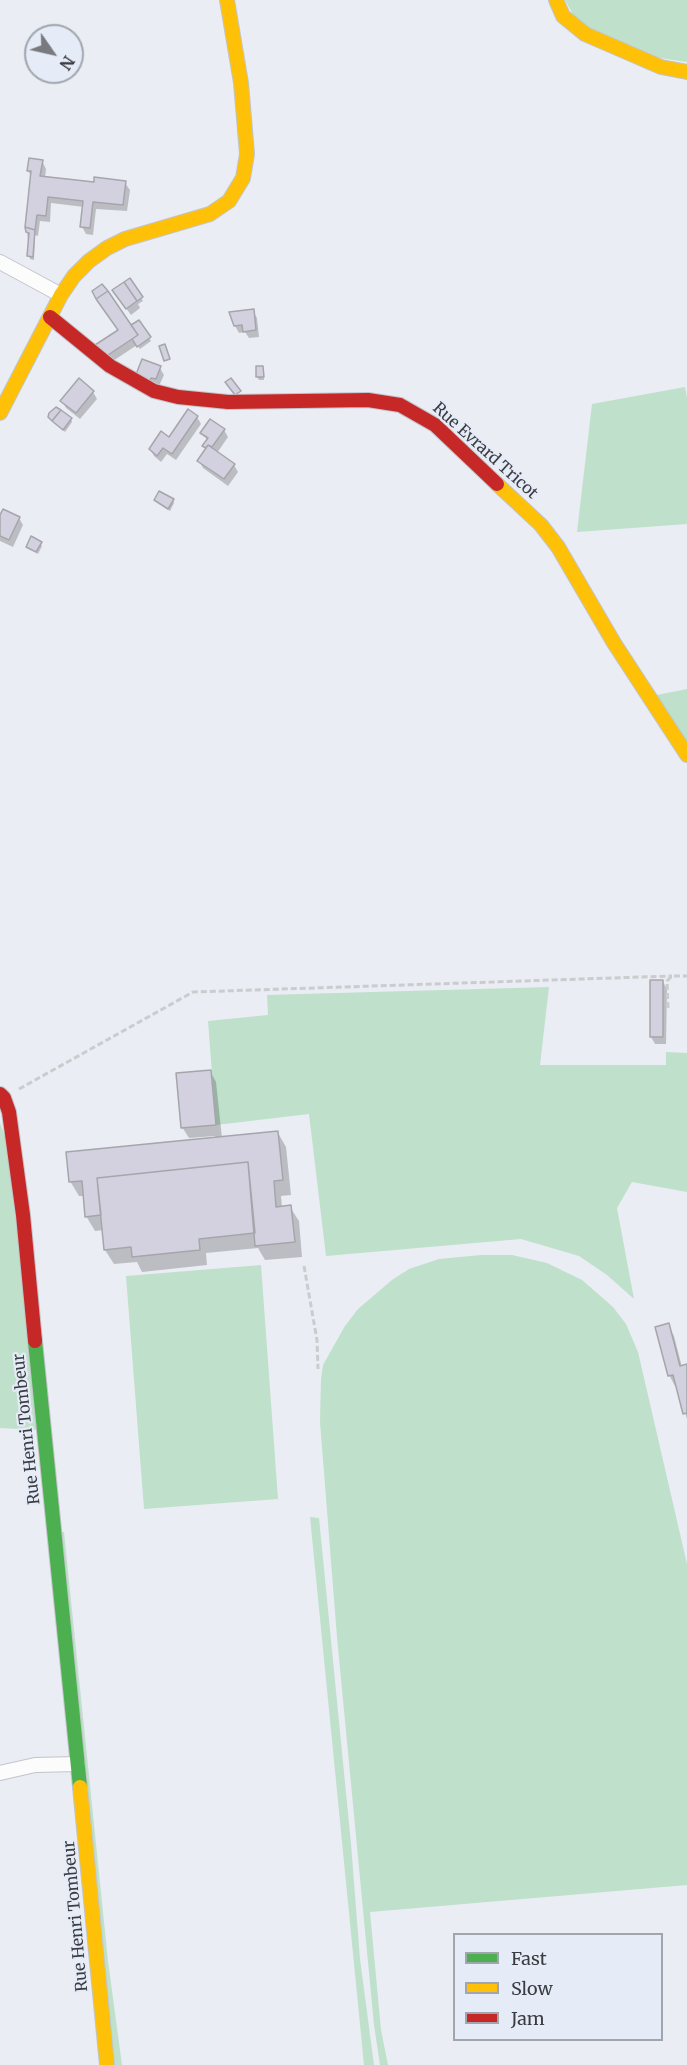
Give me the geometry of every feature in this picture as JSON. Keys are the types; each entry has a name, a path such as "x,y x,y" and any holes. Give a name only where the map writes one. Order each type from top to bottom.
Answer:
{"street":[{"path":"0,413 61,296 74,276 89,261 125,239 210,214 229,201 243,178 247,154 241,83 227,0"},
{"path":"556,0 562,16 585,34 662,67 687,72"},
{"path":"0,262 61,296"},
{"name":"Rue Evrard Tricot","path":"50,316 110,366 154,391 178,398 228,402 368,400 400,405 423,417 541,525 569,565 614,643 687,755"},
{"name":"Rue Henri Tombeur","path":"2,1096 11,1123 23,1215 107,2065"},
{"path":"0,1773 35,1765 78,1764"}],"path":[{"path":"2,1096 193,992 687,975"},
{"path":"668,1008 667,981 672,976"},
{"path":"304,1266 317,1340 318,1369"}],"green space":[{"path":"565,0 687,0 687,62 653,57 592,30 575,18"},
{"path":"685,387 687,398 687,524 577,532 592,404"},
{"path":"687,689 687,750 652,696"},
{"path":"549,987 540,1065 666,1065 666,1052 687,1053 687,1192 632,1182 617,1208 634,1299 607,1275 579,1256 521,1239 326,1256 309,1114 216,1125 208,1021 268,1015 267,995"},
{"path":"0,1123 7,1142 39,1430 0,1428"},
{"path":"512,1255 547,1263 582,1280 613,1307 626,1324 638,1352 687,1564 687,1885 370,1912 381,2030 388,2065 380,2065 374,2025 337,1637 320,1422 321,1379 323,1365 345,1326 358,1309 392,1280 409,1269 439,1259"},
{"path":"261,1265 278,1499 144,1509 126,1276"},
{"path":"310,1517 319,1518 360,1959 374,2065 364,2065"},
{"path":"59,1532 64,1532 108,1961 122,2065 113,2065"}],"building":[{"path":"29,158 43,160 40,176 94,182 94,177 126,181 123,205 93,202 90,228 80,227 83,201 48,197 46,216 37,215 35,230 25,227 31,171 27,171"},
{"path":"25,227 35,230 33,257 27,256 29,233 26,232"},
{"path":"130,278 143,297 137,301 124,282"},
{"path":"124,282 137,301 126,309 112,290"},
{"path":"102,284 108,291 96,299 92,291"},
{"path":"108,291 138,335 105,357 95,345 118,330 96,299"},
{"path":"254,309 256,330 243,332 242,325 234,326 229,312"},
{"path":"139,320 151,337 137,347 132,339 138,335 131,325"},
{"path":"165,344 170,359 164,361 159,346"},
{"path":"142,359 161,366 156,379 151,378 149,383 135,377"},
{"path":"256,366 263,366 264,377 256,377"},
{"path":"79,378 94,391 76,413 60,401"},
{"path":"231,378 241,391 235,395 225,382"},
{"path":"56,407 61,410 52,421 48,417 49,413"},
{"path":"188,409 198,416 172,454 163,448 157,456 149,449 161,431 169,437"},
{"path":"61,410 72,418 63,430 52,421"},
{"path":"210,419 225,429 212,447 208,445 206,448 202,446 208,438 200,433"},
{"path":"208,445 235,464 224,479 197,461"},
{"path":"159,491 174,499 168,509 154,500"},
{"path":"3,509 20,517 9,540 0,536 0,515"},
{"path":"31,536 42,542 36,552 26,547"},
{"path":"650,980 663,980 663,1037 650,1037"},
{"path":"211,1070 216,1125 181,1128 176,1073"},
{"path":"278,1131 283,1180 274,1181 276,1207 291,1205 295,1242 255,1246 248,1162 97,1178 101,1215 85,1217 82,1181 69,1182 66,1152"},
{"path":"248,1162 255,1233 199,1239 200,1250 132,1257 131,1247 104,1250 97,1178"},
{"path":"669,1323 680,1366 687,1364 687,1413 683,1414 673,1375 668,1376 655,1327"}],"traffic: fast":[{"path":"35,1341 80,1787"}],"traffic: slow":[{"path":"0,413 61,295 74,276 89,261 125,239 210,214 229,201 243,178 247,154 241,83 227,0"},
{"path":"556,0 563,16 585,34 661,67 687,72"},
{"path":"497,484 541,525 558,547 614,643 687,755"},
{"path":"80,1787 107,2065"}],"traffic: jam":[{"path":"50,317 110,366 154,391 178,397 228,402 368,400 400,405 435,425 497,484"},
{"path":"0,1094 9,1112 23,1215 35,1341"}]}
